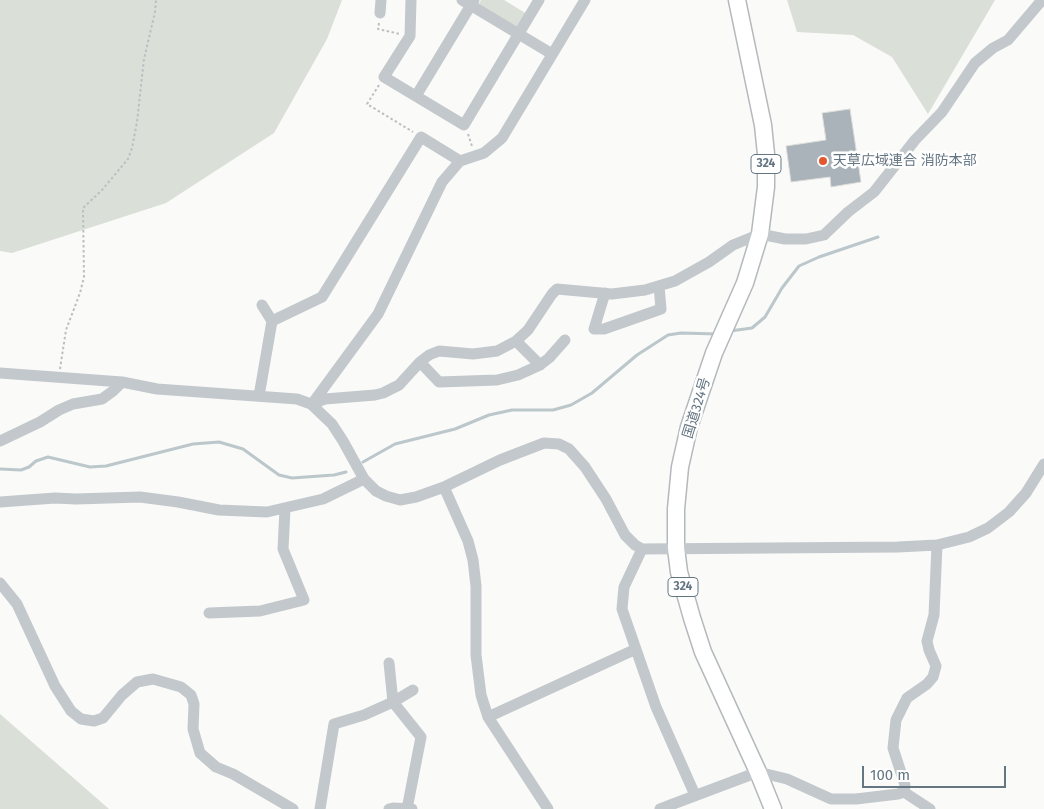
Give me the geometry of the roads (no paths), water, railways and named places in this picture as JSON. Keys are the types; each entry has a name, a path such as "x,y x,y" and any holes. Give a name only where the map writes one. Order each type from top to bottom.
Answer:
{"highway":[{"name":"国道324号","path":"737,0 763,125 766,154 766,187 760,234 744,283 714,353 689,427 680,468 676,509 676,548 682,581 703,652 773,809"}],"street":[{"path":"380,14 381,0"},
{"path":"411,0 410,36 384,77 464,125 539,0"},
{"path":"312,404 378,314 442,182 460,161 484,153 502,138 585,0"},
{"path":"312,404 325,399 383,393 399,385 420,362 429,355 439,351 473,354 496,351 516,340 528,330 557,289 612,294 645,290 675,281 709,262 733,245 760,234 792,239 806,239 824,234 874,192 915,140 942,112 975,63 993,48 1008,40 1042,0"},
{"path":"416,96 469,2 552,54"},
{"path":"272,321 322,297 421,137 460,161"},
{"path":"604,293 594,329 604,329 661,309 659,286"},
{"path":"259,396 272,321 262,305"},
{"path":"516,340 540,365"},
{"path":"420,362 439,382 498,380 518,375 540,365 565,340"},
{"path":"0,373 122,382 157,388 297,399 312,404 332,424 364,479 376,491 400,500 416,497 444,487 500,460 544,443 559,444 569,449 585,466 606,499 625,535 642,549 898,548 938,545 969,537 988,528 1009,512 1026,493 1044,464"},
{"path":"0,441 40,422 58,410 73,404 102,399 122,382"},
{"path":"0,502 55,498 140,497 219,510 268,512 324,499 364,479"},
{"path":"444,487 468,541 473,560 476,586 476,655 481,695 488,718 548,809"},
{"path":"209,612 260,611 304,600 284,550 285,509"},
{"path":"904,792 905,785 893,748 896,720 907,698 927,684 933,677 936,666 927,642 934,615 938,545"},
{"path":"642,549 624,587 622,609 656,707 695,795"},
{"path":"0,582 17,604 55,686 71,710 81,719 94,721 103,718 122,695 137,682 153,679 181,687 191,695 194,704 193,729 200,753 216,767 233,774 293,809"},
{"path":"488,718 636,649"},
{"path":"388,663 394,702 420,737 407,808"},
{"path":"320,809 334,724 364,715 394,702 413,690"},
{"path":"660,809 758,772 787,778 833,804 904,792 930,809"},
{"path":"389,809 414,809"}],"waterway":[{"path":"730,331 752,328 765,317 782,288 799,266 819,257 878,237"},
{"path":"363,462 395,444 455,429 489,415 512,410 553,410 571,405 592,393 637,355 668,335 681,333 717,334"},
{"path":"0,469 21,470 29,467 36,461 48,457 90,467 106,466 193,444 219,442 243,449 279,475 292,478 334,475 346,472"}],"place":[{"name":"天草広域連合 消防本部","path":"823,161"}]}
